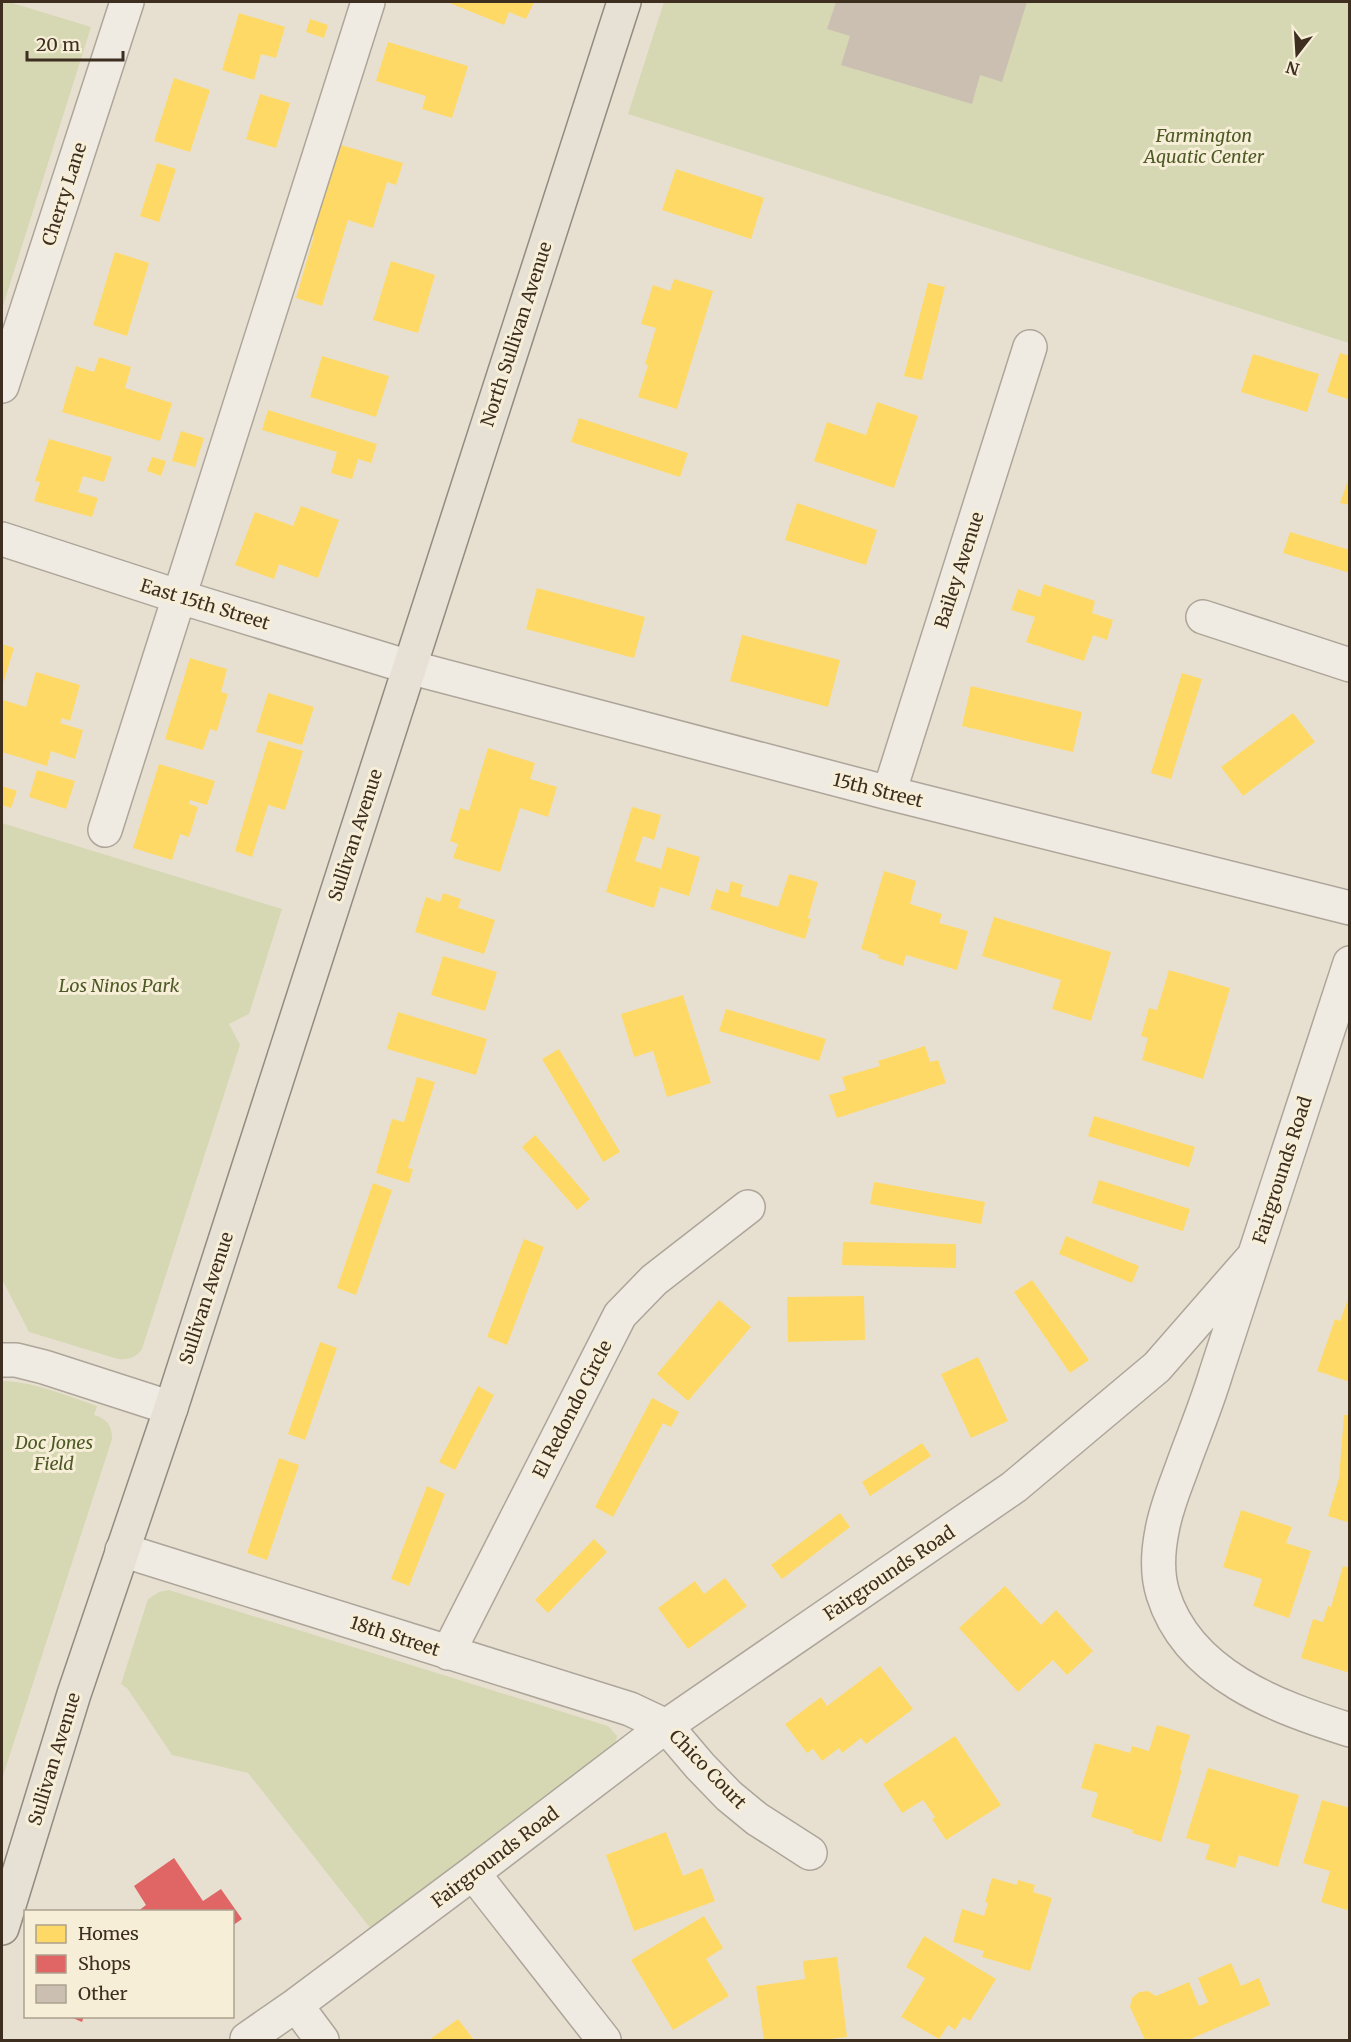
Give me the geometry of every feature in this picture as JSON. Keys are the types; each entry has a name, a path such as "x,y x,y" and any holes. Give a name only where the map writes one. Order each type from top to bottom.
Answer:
{"main road":[{"name":"North Sullivan Avenue","path":"409,667 624,2"},
{"name":"Sullivan Avenue","path":"2,1928 74,1694 171,1408 409,667"}],"street":[{"name":"Cherry Lane","path":"2,386 127,2"},
{"path":"105,830 368,2"},
{"name":"Bailey Avenue","path":"889,793 1030,347"},
{"name":"East 15th Street","path":"2,539 180,597 409,667"},
{"path":"1203,617 1350,665"},
{"name":"15th Street","path":"409,667 889,793 1350,908"},
{"name":"Fairgrounds Road","path":"247,2039 473,1873 666,1726 1014,1487 1157,1367 1254,1256 1350,963"},
{"name":"El Redondo Circle","path":"448,1653 620,1315 654,1280 748,1207"},
{"path":"1254,1256 1208,1400 1168,1505 1159,1560 1163,1594 1178,1627 1201,1655 1238,1683 1264,1699 1303,1715 1350,1730"},
{"path":"2,1360 16,1360 44,1366 171,1408"},
{"name":"18th Street","path":"122,1550 630,1709 666,1726"},
{"name":"Chico Court","path":"666,1726 729,1796 757,1819 810,1853"},
{"path":"473,1873 604,2040"},
{"path":"296,2005 322,2040"}],"green space":[{"path":"2,2 9,2 91,27 3,306"},
{"name":"Farmington Aquatic Center","path":"664,2 1349,2 1349,343 628,114"},
{"name":"Los Ninos Park","path":"2,823 282,909 249,1014 229,1024 240,1045 142,1349 128,1359 118,1359 29,1332 2,1279"},
{"name":"Doc Jones Field","path":"2,1382 40,1387 97,1406 94,1415 108,1423 112,1439 2,1779"},
{"path":"169,1590 608,1726 617,1736 615,1744 609,1751 371,1929 248,1773 172,1755 127,1688 121,1684 148,1599 159,1592"}],"building: Homes":[{"path":"447,2 534,2 526,19 509,12 504,25"},
{"path":"239,13 285,27 276,58 261,54 254,80 222,70"},
{"path":"310,19 328,25 324,38 306,32"},
{"path":"388,42 468,66 452,118 422,109 426,96 376,81"},
{"path":"174,78 210,90 190,152 154,141"},
{"path":"260,94 290,103 276,148 246,139"},
{"path":"334,143 403,163 396,185 387,182 373,228 348,220 322,306 296,298 314,236 306,234"},
{"path":"157,163 176,169 159,222 140,216"},
{"path":"676,169 764,198 751,239 662,210"},
{"path":"115,252 149,263 127,336 93,325"},
{"path":"391,261 435,275 418,333 373,320"},
{"path":"674,279 713,291 677,409 638,397 656,328 641,324 653,285 670,291"},
{"path":"928,283 945,287 922,380 904,376"},
{"path":"1340,353 1350,356 1350,400 1327,392"},
{"path":"1253,354 1319,374 1307,412 1241,392"},
{"path":"322,356 389,376 376,417 310,397"},
{"path":"99,357 131,367 125,388 172,403 160,441 62,412 76,366 94,372"},
{"path":"877,402 918,416 894,488 814,461 827,422 866,435"},
{"path":"268,410 377,444 371,463 358,459 352,479 331,473 337,452 262,430"},
{"path":"579,418 688,453 680,477 571,442"},
{"path":"181,431 204,438 195,467 172,461"},
{"path":"49,439 112,457 104,482 83,476 78,492 98,498 92,517 34,501 40,482 35,481"},
{"path":"152,457 166,461 161,476 147,471"},
{"path":"1350,475 1350,505 1340,503"},
{"path":"797,503 877,530 866,565 785,540"},
{"path":"301,506 339,520 318,578 279,564 274,579 235,565 255,512 293,526"},
{"path":"1290,532 1350,550 1350,573 1283,553"},
{"path":"1044,584 1095,601 1092,613 1113,620 1107,640 1093,635 1084,661 1026,642 1035,617 1011,610 1018,589 1040,597"},
{"path":"537,588 645,617 634,658 526,629"},
{"path":"742,635 840,660 828,707 730,681"},
{"path":"2,644 14,648 2,687"},
{"path":"190,658 227,669 221,692 228,694 217,731 210,729 203,750 165,739"},
{"path":"36,672 80,685 70,721 62,718 60,723 83,730 75,759 51,751 47,766 2,752 3,700 26,707"},
{"path":"1182,673 1202,679 1171,779 1151,773"},
{"path":"971,686 1082,712 1073,752 962,726"},
{"path":"268,693 314,707 302,745 256,732"},
{"path":"1293,713 1315,742 1243,796 1221,767"},
{"path":"268,741 303,751 285,810 268,805 252,857 235,851"},
{"path":"488,748 535,763 530,779 557,787 548,817 520,808 500,872 453,858 458,844 450,841 460,808 469,811"},
{"path":"159,764 215,781 207,805 190,800 189,804 198,807 189,837 180,834 172,860 133,848"},
{"path":"37,770 75,781 66,809 29,797"},
{"path":"2,786 17,791 11,808 2,805"},
{"path":"632,807 661,815 654,840 643,836 635,861 661,869 667,847 700,857 689,896 660,887 654,908 606,892"},
{"path":"884,871 916,881 910,904 942,914 939,923 968,931 957,970 906,955 903,966 878,958 879,955 861,949"},
{"path":"789,874 818,882 805,939 710,909 716,889 728,893 731,881 743,885 740,896 778,907"},
{"path":"443,893 461,899 458,908 495,920 484,954 415,932 426,897 440,902"},
{"path":"994,917 1111,952 1091,1021 1052,1009 1061,980 982,956"},
{"path":"443,956 497,972 485,1011 431,995"},
{"path":"1169,970 1230,988 1203,1079 1142,1060 1148,1038 1141,1036 1149,1008 1157,1010"},
{"path":"683,995 711,1083 667,1097 653,1051 634,1057 621,1014"},
{"path":"726,1009 826,1039 819,1061 719,1031"},
{"path":"398,1012 487,1039 476,1075 387,1049"},
{"path":"925,1046 930,1062 938,1060 946,1083 837,1118 829,1095 846,1090 842,1077 880,1066 878,1061"},
{"path":"559,1049 620,1152 603,1162 542,1059"},
{"path":"417,1077 435,1082 408,1168 413,1169 409,1183 376,1173 392,1119 404,1122"},
{"path":"1094,1116 1195,1147 1189,1167 1088,1136"},
{"path":"535,1135 590,1199 577,1210 522,1147"},
{"path":"1099,1180 1190,1209 1183,1231 1092,1203"},
{"path":"874,1182 985,1202 981,1224 870,1204"},
{"path":"373,1183 392,1190 356,1295 337,1288"},
{"path":"1066,1236 1139,1266 1132,1283 1059,1254"},
{"path":"524,1239 544,1247 507,1345 487,1337"},
{"path":"843,1242 956,1244 956,1268 842,1265"},
{"path":"1032,1280 1089,1360 1070,1373 1014,1292"},
{"path":"864,1296 865,1340 788,1342 787,1297"},
{"path":"1349,1296 1350,1382 1317,1371 1335,1319 1340,1321"},
{"path":"719,1300 751,1327 688,1401 657,1374"},
{"path":"320,1342 337,1348 305,1440 288,1434"},
{"path":"978,1357 1008,1421 971,1438 941,1374"},
{"path":"478,1386 494,1395 455,1470 439,1462"},
{"path":"652,1398 679,1412 671,1427 663,1423 613,1517 595,1507"},
{"path":"1344,1415 1350,1415 1350,1523 1328,1516 1339,1478"},
{"path":"922,1443 931,1456 870,1496 862,1482"},
{"path":"279,1458 299,1465 267,1560 247,1553"},
{"path":"427,1486 445,1494 409,1586 391,1579"},
{"path":"1241,1510 1292,1527 1286,1543 1311,1551 1289,1618 1253,1606 1262,1579 1223,1567"},
{"path":"840,1513 850,1527 782,1579 771,1565"},
{"path":"594,1539 607,1552 548,1613 535,1600"},
{"path":"1343,1566 1350,1568 1350,1673 1301,1658 1313,1619 1323,1622 1328,1606 1331,1607"},
{"path":"725,1578 747,1606 688,1649 658,1608 695,1581 704,1594"},
{"path":"1005,1586 1041,1625 1056,1610 1093,1651 1067,1675 1053,1660 1018,1692 959,1628"},
{"path":"880,1666 913,1709 866,1744 861,1738 842,1753 839,1748 822,1761 813,1749 807,1753 785,1724 821,1697 827,1706"},
{"path":"1157,1725 1190,1735 1161,1842 1132,1833 1133,1830 1091,1817 1098,1793 1081,1788 1095,1743 1130,1753 1132,1746 1149,1751"},
{"path":"955,1736 1001,1805 946,1840 932,1819 935,1817 923,1800 902,1813 883,1784"},
{"path":"1208,1768 1299,1795 1278,1867 1239,1855 1235,1868 1205,1859 1210,1845 1186,1838"},
{"path":"1322,1800 1350,1808 1350,1902 1347,1910 1321,1902 1330,1871 1303,1863"},
{"path":"666,1832 683,1876 702,1868 715,1901 634,1931 606,1855"},
{"path":"992,1878 1017,1885 1018,1880 1035,1885 1033,1892 1052,1898 1030,1971 982,1957 984,1951 953,1942 962,1909 984,1916 988,1903 985,1902"},
{"path":"704,1916 723,1948 706,1959 729,1996 673,2030 631,1960"},
{"path":"924,1936 996,1979 970,2021 963,2017 955,2030 948,2025 939,2039 901,2017 925,1978 906,1967"},
{"path":"837,1957 847,2037 821,2040 764,2040 756,1986 805,1979 803,1961"},
{"path":"1231,1963 1241,1986 1259,1978 1270,2005 1188,2040 1145,2040 1130,2007 1132,1998 1139,1992 1148,1991 1156,1996 1189,1982 1199,2006 1208,2002 1198,1978"},
{"path":"458,2019 474,2040 429,2040"}],"building: Shops":[{"path":"174,1858 203,1901 221,1889 242,1919 234,1925 234,1910 140,1910 146,1905 134,1886"}],"building: Other":[{"path":"836,2 1027,2 1002,82 980,75 972,104 841,65 850,36 827,29"}]}
